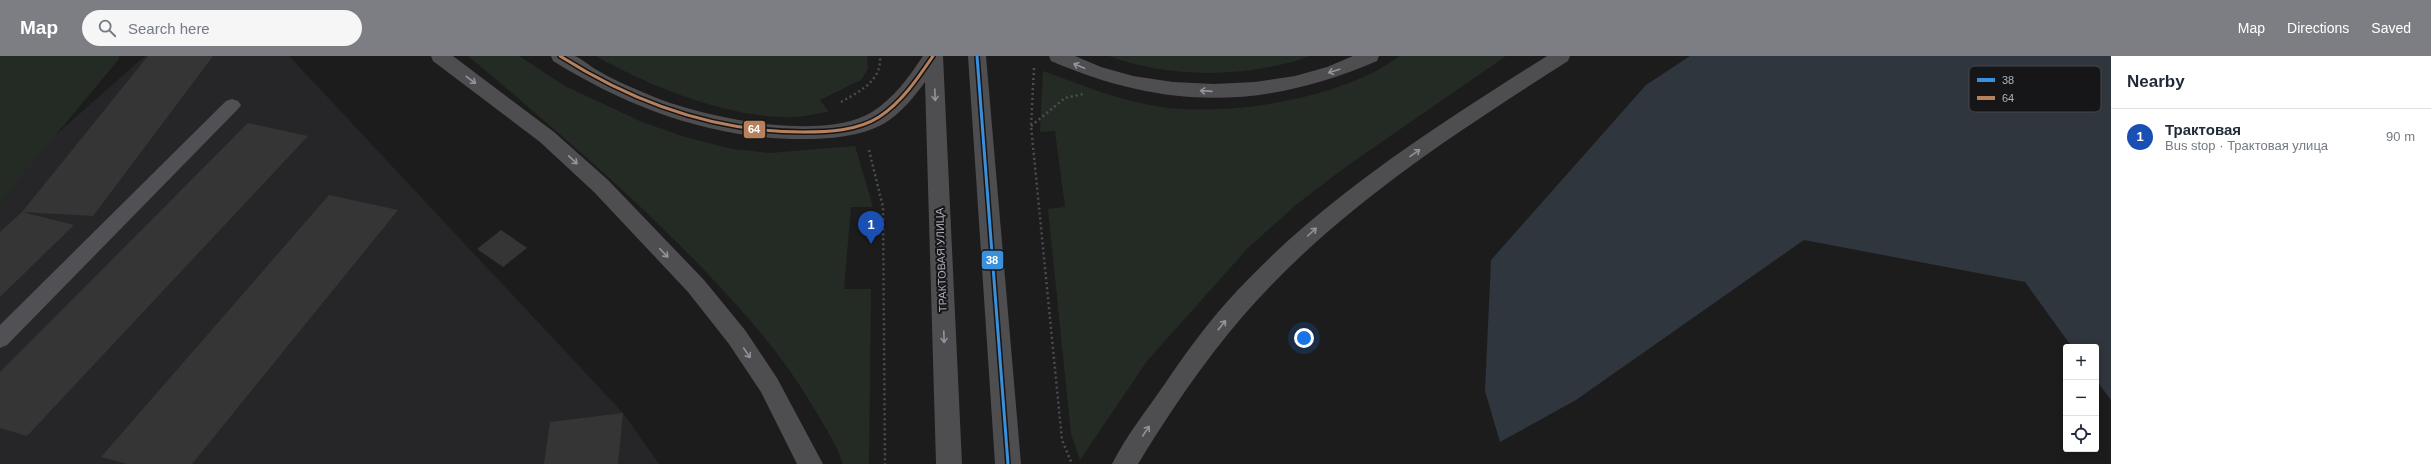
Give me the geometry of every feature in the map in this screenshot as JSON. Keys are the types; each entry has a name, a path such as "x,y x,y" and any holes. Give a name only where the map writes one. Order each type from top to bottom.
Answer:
{"main road":[{"path":"440,56 547,137 601,186 696,286 737,337 769,385 810,464"},
{"path":"560,56 609,84 684,116 737,128 781,133 845,128 877,117 905,94 933,56"},
{"name":"ТРАКТОВАЯ УЛИЦА","path":"933,56 949,464"},
{"path":"977,56 1008,464"},
{"path":"1058,56 1088,70 1139,84 1168,89 1220,91 1246,90 1304,80 1352,65 1370,56"},
{"path":"1126,464 1206,346 1244,298 1272,270 1332,215 1375,181 1497,96 1561,56"}],"lane":[{"path":"0,339 232,105"}],"path":[{"path":"841,102 863,91 878,75 882,66 880,56"},
{"path":"1034,68 1031,126 1062,440 1072,464"},
{"path":"1031,126 1065,98 1084,94"},
{"path":"869,149 883,206 885,464"}],"shaded area":[{"path":"0,56 119,56 119,59 0,202"},
{"path":"145,56 289,56 623,413 659,464 0,464 0,184"},
{"path":"468,56 519,56 565,86 642,122 685,137 732,149 770,153 855,146 873,207 851,207 844,289 871,289 869,464 843,464 829,434 789,369 722,288 679,244 560,134"},
{"path":"596,56 867,56 868,69 861,80 820,100 829,112 796,117 772,117 719,107 666,90"},
{"path":"1109,56 1310,56 1261,69 1210,73 1158,69 1133,64"},
{"path":"1399,56 1506,56 1347,166 1297,204 1248,248 1147,361 1080,460 1071,434 1048,209 1065,207 1055,131 1040,132 1043,71 1131,101 1161,107 1219,109 1285,101 1318,93 1349,83 1376,71"},
{"path":"1690,56 2111,56 2111,400 2099,384 2099,344 2070,344 2025,282 1804,240 1576,400 1500,442 1485,391 1491,260 1646,85"}],"building":[{"path":"148,56 213,56 93,216 22,212"},
{"path":"248,123 308,136 27,436 0,428 0,372"},
{"path":"329,195 398,210 192,464 127,464 101,457"},
{"path":"22,212 74,225 0,297 0,232"},
{"path":"501,230 527,248 503,267 477,249"},
{"path":"623,413 618,464 544,464 550,422"}],"transit line":[{"name":"64","path":"560,56 588,74 618,90 649,103 714,123 747,129 780,132 839,130 872,121 887,111 902,97 933,56"},
{"name":"38","path":"977,56 1008,464"}],"place":[{"name":"Трактовая","path":"871,244"}]}
